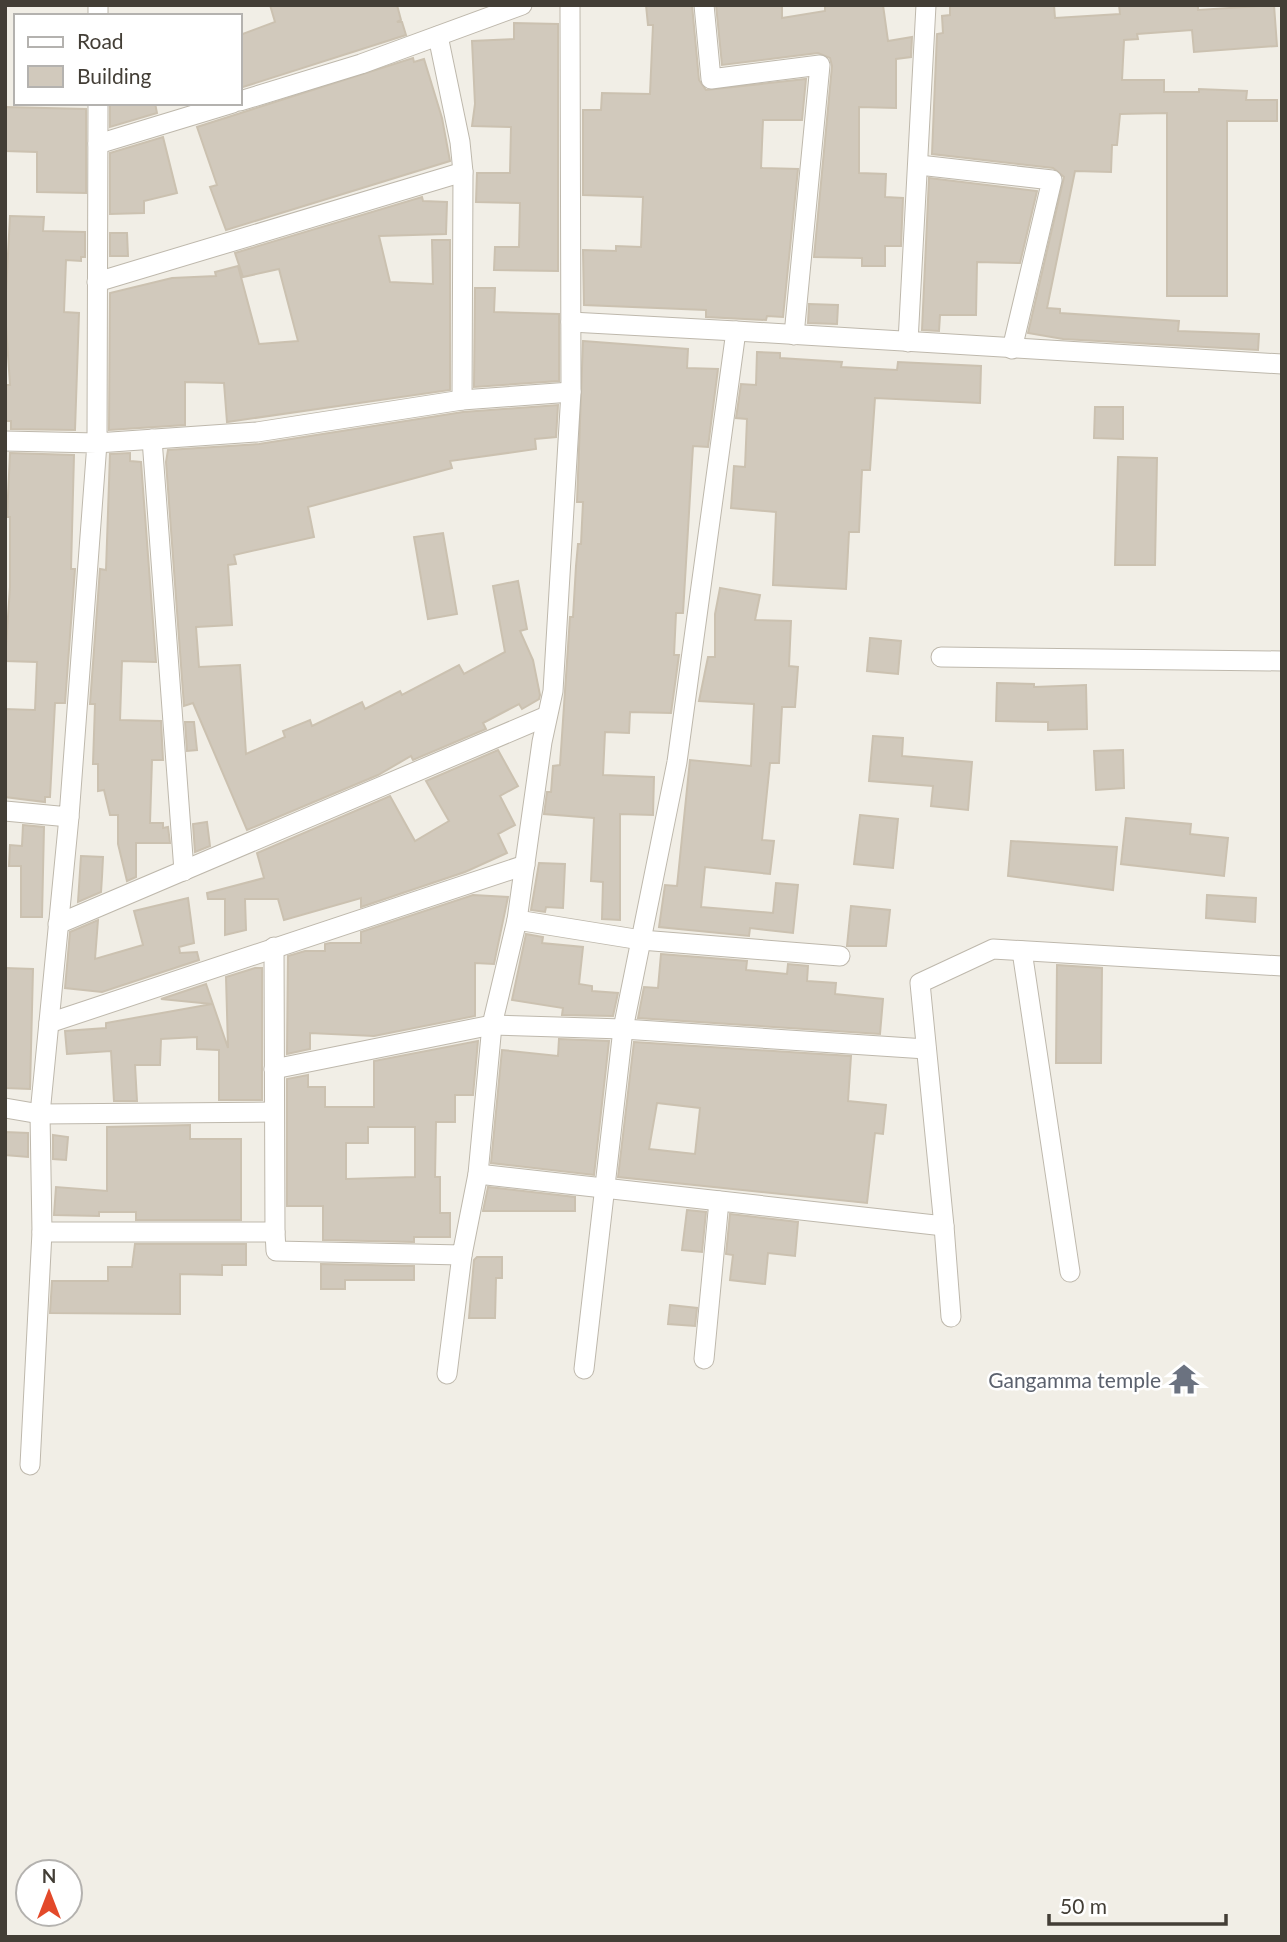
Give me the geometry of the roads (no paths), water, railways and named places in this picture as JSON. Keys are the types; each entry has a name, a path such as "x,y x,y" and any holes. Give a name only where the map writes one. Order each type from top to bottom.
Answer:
{"street":[{"path":"242,100 361,64 522,5"},
{"path":"447,1374 462,1255 478,1174 492,1025 517,920 553,691 571,393 570,5"},
{"path":"704,5 711,79 820,65 794,335"},
{"path":"908,342 926,5"},
{"path":"438,36 460,142 463,172 462,400"},
{"path":"30,1465 42,1232 40,1114 69,817 97,443 98,105"},
{"path":"98,144 226,105"},
{"path":"919,165 1052,180 1012,349"},
{"path":"97,282 463,172"},
{"path":"571,322 1282,364"},
{"path":"584,1369 623,1029 677,762 736,331"},
{"path":"5,441 97,443 257,432 462,400 571,393"},
{"path":"152,439 184,871"},
{"path":"941,657 1282,661"},
{"path":"58,924 547,716"},
{"path":"5,811 69,817"},
{"path":"49,1023 525,865"},
{"path":"517,920 641,940 841,956"},
{"path":"274,947 276,1251 462,1255"},
{"path":"951,1317 920,983 993,949 1282,966"},
{"path":"1022,951 1070,1272"},
{"path":"274,1069 492,1025 623,1029 926,1049"},
{"path":"5,1108 40,1114 274,1112"},
{"path":"478,1174 944,1226"},
{"path":"704,1359 719,1200"},
{"path":"42,1232 275,1232"}],"place":[{"name":"Gangamma temple","path":"1184,1379"}]}
